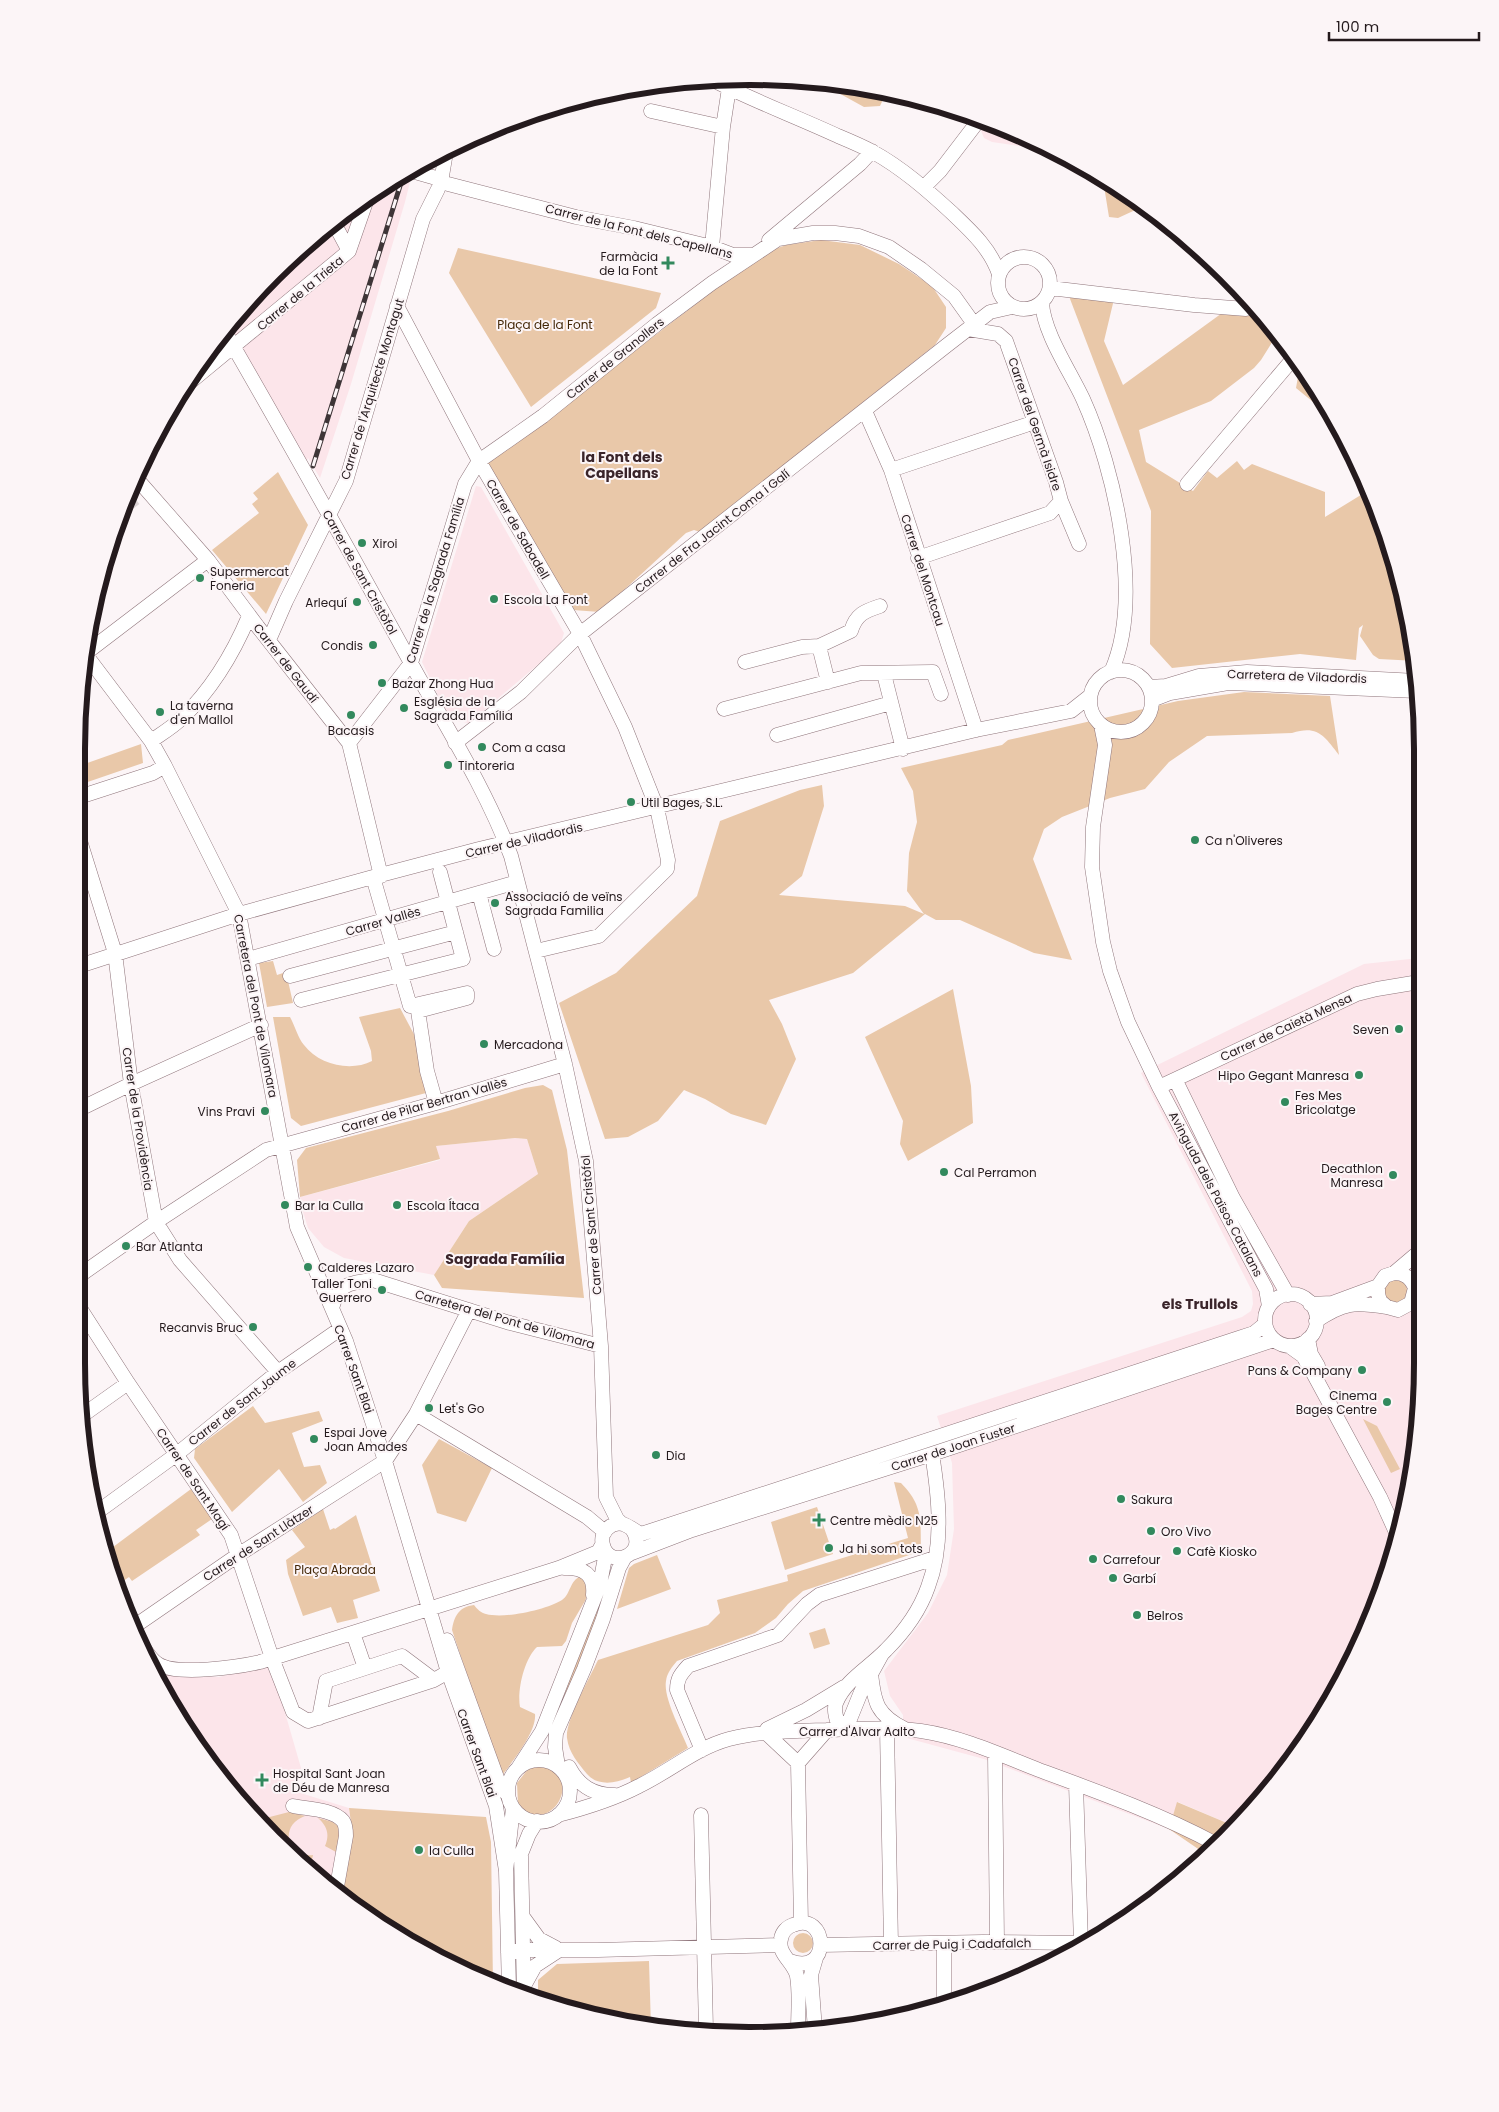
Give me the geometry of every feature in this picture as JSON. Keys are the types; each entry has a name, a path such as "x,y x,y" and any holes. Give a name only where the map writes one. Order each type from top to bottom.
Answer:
{"street":[{"path":"724,86 872,151 924,187 989,251 999,274"},
{"path":"712,247 723,127 729,88"},
{"path":"651,111 723,127"},
{"path":"924,187 940,171 975,125"},
{"path":"752,255 860,164 872,151"},
{"name":"Carrer de l'Arquitecte Montagut","path":"269,640 346,481 423,219 441,182 445,160"},
{"name":"Carrer de la Font dels Capellans","path":"418,173 441,182 576,217 634,228 712,247 733,255 752,255"},
{"name":"Carrer de la Trieta","path":"202,372 349,251 365,208"},
{"path":"337,229 349,251"},
{"path":"752,255 778,239 788,237 823,232 859,236 889,248 921,269 954,296 971,327"},
{"path":"989,251 1012,260"},
{"name":"Carrer de Granollers","path":"479,461 543,416 657,324 752,255"},
{"path":"1012,307 1004,301 999,293 997,284 999,274 1004,266 1012,260 1025,257 1038,261 1047,271 1050,288 1042,302 1044,323 1086,405 1109,470 1122,549 1125,596 1121,647 1123,656 1132,672"},
{"path":"1050,288 1194,305 1247,309"},
{"path":"990,312 999,293"},
{"path":"1027,309 1042,302"},
{"name":"Carrer de Sabadell","path":"397,306 479,461 580,634 625,727 658,808 668,860 667,869 599,936 536,951"},
{"path":"990,312 1012,307 1027,309 1044,323"},
{"name":"Carrer de Fra Jacint Coma i Galí","path":"455,743 521,692 580,634 990,312"},
{"name":"Carrer del Germà Isidre","path":"971,327 998,334 1006,341 1061,501 1078,544"},
{"name":"Carrer de Sant Cristòfol","path":"228,337 455,743 494,816 506,844 565,1064 586,1161 601,1346"},
{"path":"1187,484 1290,363"},
{"name":"Carrer del Montcau","path":"865,411 890,470 976,730"},
{"path":"890,470 1035,422"},
{"name":"Carrer de la Sagrada Família","path":"350,744 411,663 464,484 479,461"},
{"name":"Carrer de Gaudí","path":"140,487 142,493 208,560 249,616 350,744 386,921 410,1006 467,993 467,998 418,1012 427,1071 436,1103"},
{"path":"918,558 1050,513 1061,501"},
{"path":"93,648 208,560"},
{"path":"746,662 802,647 820,646 851,631 853,623 864,611 880,606"},
{"path":"151,741 181,719 204,695 236,646 249,616"},
{"path":"820,646 828,682"},
{"path":"1111,672 1121,647"},
{"name":"Carretera del Pont de Vilomara","path":"91,661 151,741 166,766 239,914 296,1223 306,1247"},
{"path":"976,730 1071,711 1090,696 1097,681 1111,672 1124,670 1132,672 1142,678 1150,694 1149,715 1141,725 1130,731 1118,732 1105,745"},
{"path":"724,709 861,673 932,672 941,694"},
{"name":"Carretera de Viladordis","path":"1150,694 1166,686 1199,676 1247,672 1410,681"},
{"path":"884,674 902,749"},
{"name":"Carretera de Viladordis","path":"1150,694 1170,693 1228,683 1411,691"},
{"path":"1090,696 1091,708 1098,722"},
{"path":"778,735 891,703"},
{"path":"1071,711 1118,732"},
{"name":"Avinguda dels Països Catalans","path":"1098,722 1105,745 1093,827 1092,868 1103,942 1119,997 1128,1022 1162,1093 1266,1289 1269,1306"},
{"name":"Carrer de Viladordis","path":"85,963 239,914 377,876 976,730"},
{"path":"85,795 153,773 166,766"},
{"path":"479,850 493,831 494,816"},
{"name":"Carrer de la Providència","path":"85,857 115,953 131,1084 156,1222 180,1260 278,1372"},
{"path":"301,1000 463,959 440,872"},
{"name":"Carrer Vallès","path":"248,958 386,921 517,882"},
{"path":"479,893 494,949"},
{"path":"290,976 456,932"},
{"name":"Carrer de Caietà Mensa","path":"1162,1093 1176,1081 1228,1054 1358,994 1377,988 1414,983"},
{"path":"85,1107 131,1084 261,1025"},
{"name":"Carrer de Pilar Bertran Vallès","path":"85,1272 156,1222 266,1150 436,1103 565,1064"},
{"name":"Avinguda dels Països Catalans","path":"1176,1081 1285,1296"},
{"name":"Carrer Sant Blai","path":"306,1247 346,1341 386,1461 448,1672 496,1806 506,1870"},
{"path":"1394,1273 1414,1256"},
{"path":"1310,1304 1332,1303 1378,1286 1385,1276 1394,1273 1401,1273 1408,1277 1414,1286"},
{"name":"Carretera del Pont de Vilomara","path":"332,1308 335,1296 341,1288 353,1283 373,1280 510,1323 601,1346 606,1496 617,1518 627,1526"},
{"path":"1378,1286 1380,1301 1387,1308"},
{"name":"Avinguda dels Països Catalans","path":"1266,1289 1285,1296"},
{"path":"1289,1346 1299,1345 1308,1339 1314,1331 1315,1312 1310,1304 1300,1297 1285,1296 1269,1306 1265,1324 1269,1335 1274,1340 1289,1346 1303,1356 1380,1497 1393,1526"},
{"path":"1406,1307 1414,1298"},
{"path":"1316,1321 1333,1309 1347,1304 1367,1304 1398,1310 1406,1307 1414,1308"},
{"path":"386,1461 416,1414 469,1310"},
{"name":"Carrer de Sant Magí","path":"85,1316 231,1535 272,1658 293,1712 313,1720"},
{"name":"Carrer de Joan Fuster","path":"627,1526 641,1534 1240,1338 1254,1333 1265,1324"},
{"name":"Carrer de Sant Jaume","path":"102,1509 177,1454 278,1372 340,1329"},
{"path":"1308,1339 1311,1354 1373,1468 1395,1516"},
{"name":"Carrer de Joan Fuster","path":"628,1555 692,1530 932,1454 1274,1340"},
{"path":"87,1412 128,1383"},
{"path":"416,1414 587,1517 615,1558 628,1555"},
{"path":"798,1763 761,1733 847,1686 882,1654 903,1630 920,1605 929,1586 935,1558 939,1514 932,1454"},
{"name":"Carrer de Sant Llàtzer","path":"139,1624 238,1555 386,1461"},
{"path":"158,1664 171,1668 214,1670 236,1668 272,1658 559,1568 598,1552 611,1526 627,1526 636,1538 636,1544 619,1568 603,1619 556,1733 555,1747 558,1766"},
{"path":"509,1981 506,1870 511,1802 509,1780 542,1731 600,1584 604,1543"},
{"path":"702,1750 677,1690 677,1681 680,1674 688,1666 778,1635 807,1604 819,1595 935,1558"},
{"path":"559,1568 575,1567 588,1574 593,1580 593,1601"},
{"name":"Carrer Sant Blai","path":"430,1609 440,1622 500,1786 511,1802"},
{"path":"353,1633 365,1668"},
{"path":"801,1923 798,1763 833,1730 850,1719 882,1654"},
{"path":"313,1720 326,1681 365,1668 402,1656 434,1680"},
{"path":"313,1720 434,1680 448,1672"},
{"path":"871,1673 873,1695 879,1710 894,1724 906,1730"},
{"path":"833,1730 835,1708 847,1686"},
{"path":"567,1708 563,1722 562,1744 566,1761 574,1777 591,1791 618,1794"},
{"path":"887,1729 891,1944"},
{"name":"Carrer d'Alvar Aalto","path":"558,1815 580,1810 640,1786 702,1750 723,1741 761,1733 887,1729 938,1734 995,1753 1212,1839"},
{"path":"995,1753 997,1942"},
{"path":"511,1802 524,1817 537,1821 548,1820 558,1815 568,1801 569,1784 565,1774 558,1766 548,1761 537,1760 527,1762 518,1768"},
{"path":"569,1784 586,1796 602,1801"},
{"path":"1076,1784 1081,1939"},
{"path":"293,1806 324,1812 342,1820 346,1836 337,1884"},
{"path":"702,1816 706,2026"},
{"path":"524,1987 521,1854 529,1834 537,1821"},
{"name":"Carrer d'Alvar Aalto","path":"1199,1835 1209,1841"},
{"path":"522,1916 539,1939 561,1950"},
{"path":"798,2025 796,1976 790,1961 780,1945 781,1938 788,1927 801,1923 812,1926 817,1930 818,1952 811,1975 815,2023"},
{"path":"944,1943 945,1997"},
{"name":"Carrer de Puig i Cadafalch","path":"818,1952 891,1944 1072,1943"},
{"path":"508,1952 523,1950 780,1945"},
{"path":"525,1988 528,1974 535,1966 561,1950"},
{"path":"790,1961 803,1964 818,1952"},
{"path":"797,1994 801,1986 808,1986 812,1994"}],"shaded area":[{"path":"982,127 1028,147 992,142 984,138 981,131"},
{"path":"411,178 351,384 320,478 308,458 304,467 231,335 250,311 311,250 345,222"},
{"name":"Escola La Font","path":"476,486 481,487 564,633 560,646 469,723 450,720 422,662"},
{"path":"1414,959 1413,1406 1401,1492 1379,1576 1363,1617 1325,1695 1277,1767 1228,1823 1178,1802 1169,1829 984,1759 903,1737 903,1715 890,1696 884,1671 928,1613 947,1575 954,1529 952,1463 937,1416 1242,1317 1251,1311 1253,1304 1252,1291 1141,1073 1364,964"},
{"name":"Escola Ítaca","path":"515,1138 527,1139 538,1174 469,1221 434,1275 344,1258 324,1247 308,1228 300,1197 440,1160 436,1146"},
{"name":"Hospital Sant Joan de Déu de Manresa","path":"271,1664 301,1768 294,1791 349,1808 352,1830 341,1887 311,1862 250,1801 197,1732 162,1672 219,1677"}],"green space":[{"path":"835,91 883,99 880,106 864,107"},
{"path":"1104,188 1136,209 1118,218 1109,217"},
{"path":"821,240 860,245 899,264 932,286 946,307 946,328 935,345 700,532 694,530 686,533 600,612 573,610 486,460 615,366 761,254 786,245"},
{"name":"Plaça de la Font","path":"458,248 661,293 656,308 531,407 449,273"},
{"path":"1067,291 1115,295 1104,341 1123,385 1229,308 1251,313 1273,340 1261,360 1254,368 1211,401 1139,430 1146,462 1193,491 1208,471 1217,478 1237,461 1244,470 1252,464 1325,492 1325,517 1363,494 1379,536 1391,578 1401,620 1408,661 1379,659 1373,655 1360,636 1363,625 1359,628 1356,660 1300,654 1172,668 1150,644 1151,511"},
{"path":"1298,375 1318,406 1296,388"},
{"path":"278,472 308,525 266,614 212,550 259,513 252,504 258,499 253,493"},
{"path":"1244,692 1330,696 1339,755 1320,734 1308,730 1292,733 1207,736 1169,762 1145,789 1110,798 1062,817 1044,829 1033,859 1072,960 1034,953 960,920 936,920 925,914 853,973 769,1000 782,1024 796,1059 766,1125 731,1114 705,1099 684,1090 658,1121 628,1137 605,1139 559,1003 616,973 697,896 720,821 800,790 822,785 824,806 802,876 779,895 905,906 924,914 907,891 909,853 917,822 913,791 901,768 1002,745 1008,740 1178,701"},
{"path":"141,744 143,763 85,783 85,764"},
{"path":"273,961 277,975 286,972 293,1003 267,1007 259,963"},
{"path":"953,989 971,1086 973,1123 908,1161 900,1144 903,1121 865,1037"},
{"path":"400,1008 416,1038 426,1093 301,1126 291,1118 273,1017 290,1017 302,1042 310,1052 318,1057 336,1065 355,1066 372,1061 371,1051 359,1017"},
{"path":"543,1085 552,1090 567,1150 584,1298 442,1288 434,1275 469,1221 538,1174 527,1139 515,1138 436,1146 440,1159 300,1197 297,1160 306,1148 448,1111 525,1088"},
{"path":"1395,1279 1404,1282 1407,1291 1404,1300 1395,1303 1386,1300 1383,1291 1386,1282"},
{"path":"253,1406 265,1423 319,1411 323,1421 292,1433 304,1467 320,1465 327,1483 303,1502 279,1469 232,1512 194,1458 195,1449"},
{"path":"1363,1419 1377,1426 1400,1469 1391,1473"},
{"path":"439,1439 492,1468 466,1522 437,1513 422,1465"},
{"path":"894,1482 901,1483 914,1499 919,1514 921,1551 803,1591 776,1618 755,1633 677,1661 667,1675 667,1696 688,1748 631,1783 630,1777 608,1783 597,1781 587,1774 574,1758 567,1738 567,1730 574,1710 598,1660 708,1625 720,1613 717,1600 788,1581 787,1575 908,1538"},
{"path":"191,1489 212,1519 196,1530 200,1535 132,1581 129,1577 122,1582 112,1548"},
{"path":"817,1507 833,1554 785,1570 771,1522"},
{"name":"Plaça Abrada","path":"323,1509 330,1530 335,1529 356,1515 380,1591 353,1600 358,1618 337,1623 331,1607 303,1616 288,1574 286,1560 305,1547 292,1530"},
{"path":"657,1555 671,1589 617,1609 629,1568 634,1564"},
{"path":"581,1576 585,1578 588,1593 572,1623 566,1641 562,1646 537,1647 528,1659 522,1676 519,1700 520,1707 535,1714 535,1721 523,1747 501,1777 452,1630 454,1620 461,1610 474,1605 482,1613 503,1615 525,1613 555,1604 565,1597 574,1581"},
{"path":"603,1591 607,1593 559,1714 554,1713"},
{"path":"825,1628 830,1644 814,1649 809,1633"},
{"path":"547,1765 556,1772 561,1780 562,1790 560,1799 555,1807 547,1813 537,1815 526,1814 518,1805 517,1783 528,1769"},
{"path":"1177,1802 1227,1823 1200,1850 1169,1829"},
{"name":"la Culla","path":"349,1808 486,1817 491,1842 493,1975 417,1938 380,1915 341,1887 352,1830"},
{"path":"289,1812 305,1816 291,1826 290,1841 266,1818"},
{"path":"318,1818 333,1822 338,1826 339,1837 336,1852 325,1846 327,1830"},
{"path":"303,1855 304,1855 313,1855 311,1862"},
{"path":"803,1933 810,1936 813,1943 810,1950 803,1953 796,1950 793,1943 796,1936"},
{"path":"649,1961 651,2019 620,2014 538,1993 538,1980 557,1964"}],"railway":[{"path":"313,466 401,184"}],"place":[{"name":"Farmàcia de la Font","path":"668,263"},
{"name":"Xiroi","path":"362,543"},
{"name":"Supermercat Foneria","path":"200,578"},
{"name":"Escola La Font","path":"494,599"},
{"name":"Arlequí","path":"357,602"},
{"name":"Condis","path":"373,645"},
{"name":"Bazar Zhong Hua","path":"382,683"},
{"name":"Església de la Sagrada Família","path":"404,708"},
{"name":"La taverna d'en Mallol","path":"160,712"},
{"name":"Bacasis","path":"351,715"},
{"name":"Com a casa","path":"482,747"},
{"name":"Tintoreria","path":"448,765"},
{"name":"Util Bages, S.L.","path":"631,802"},
{"name":"Ca n'Oliveres","path":"1195,840"},
{"name":"Associació de veïns Sagrada Familia","path":"495,903"},
{"name":"Seven","path":"1399,1029"},
{"name":"Mercadona","path":"484,1044"},
{"name":"Hipo Gegant Manresa","path":"1359,1075"},
{"name":"Fes Mes Bricolatge","path":"1285,1102"},
{"name":"Vins Pravi","path":"265,1111"},
{"name":"Cal Perramon","path":"944,1172"},
{"name":"Decathlon Manresa","path":"1393,1175"},
{"name":"Bar la Culla","path":"285,1205"},
{"name":"Escola Ítaca","path":"397,1205"},
{"name":"Bar Atlanta","path":"126,1246"},
{"name":"Calderes Lazaro","path":"308,1267"},
{"name":"Taller Toni Guerrero","path":"382,1290"},
{"name":"Recanvis Bruc","path":"253,1327"},
{"name":"Pans & Company","path":"1362,1370"},
{"name":"Cinema Bages Centre","path":"1387,1402"},
{"name":"Let's Go","path":"429,1408"},
{"name":"Espai Jove Joan Amades","path":"314,1439"},
{"name":"Dia","path":"656,1455"},
{"name":"Sakura","path":"1121,1499"},
{"name":"Centre mèdic N25","path":"819,1520"},
{"name":"Oro Vivo","path":"1151,1531"},
{"name":"Ja hi som tots","path":"829,1548"},
{"name":"Cafè Kiosko","path":"1177,1551"},
{"name":"Carrefour","path":"1093,1559"},
{"name":"Garbí","path":"1113,1578"},
{"name":"Belros","path":"1137,1615"},
{"name":"Hospital Sant Joan de Déu de Manresa","path":"262,1780"},
{"name":"la Culla","path":"419,1850"}],"district":[{"name":"la Font dels Capellans","path":"622,466"},
{"name":"Sagrada Família","path":"505,1259"},
{"name":"els Trullols","path":"1200,1304"}]}
